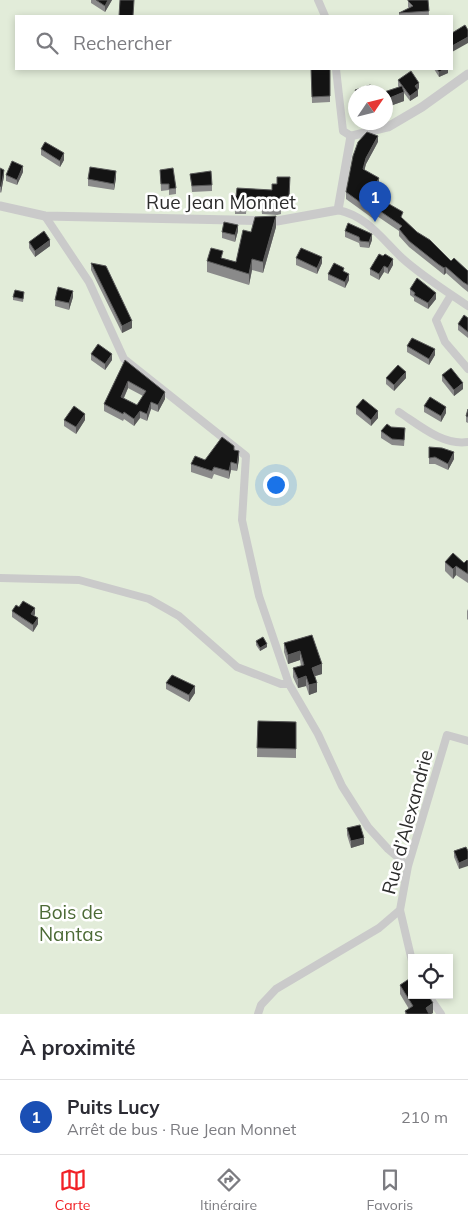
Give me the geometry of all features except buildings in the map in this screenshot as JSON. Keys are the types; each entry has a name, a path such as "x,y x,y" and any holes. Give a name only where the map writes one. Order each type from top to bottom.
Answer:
{"street":[{"path":"318,0 325,15"},
{"path":"336,70 343,131 350,136 388,127 422,107 468,74"},
{"path":"350,136 338,210 351,213 366,222 403,258 468,306"},
{"name":"Rue Jean Monnet","path":"0,206 45,216 277,222 338,210"},
{"path":"45,216 89,282 124,359 246,456 242,520 259,596 289,684 318,734 342,786 368,827 388,849 408,866"},
{"path":"451,295 436,320 445,342 468,369"},
{"path":"399,412 434,435 459,444 468,442"},
{"path":"0,578 79,580 149,599 179,616 238,667 281,684 289,684"},
{"name":"Rue d’Alexandrie","path":"258,1014 261,1005 276,989 379,928 400,910 408,866 447,735 468,741"},
{"path":"400,910 410,954"},
{"path":"431,999 442,1014"}],"green space":[{"name":"Bois de Nantas","path":"0,0 468,0 468,1014 0,1014"}],"place":[{"name":"Puits Lucy","path":"375,222"}]}
